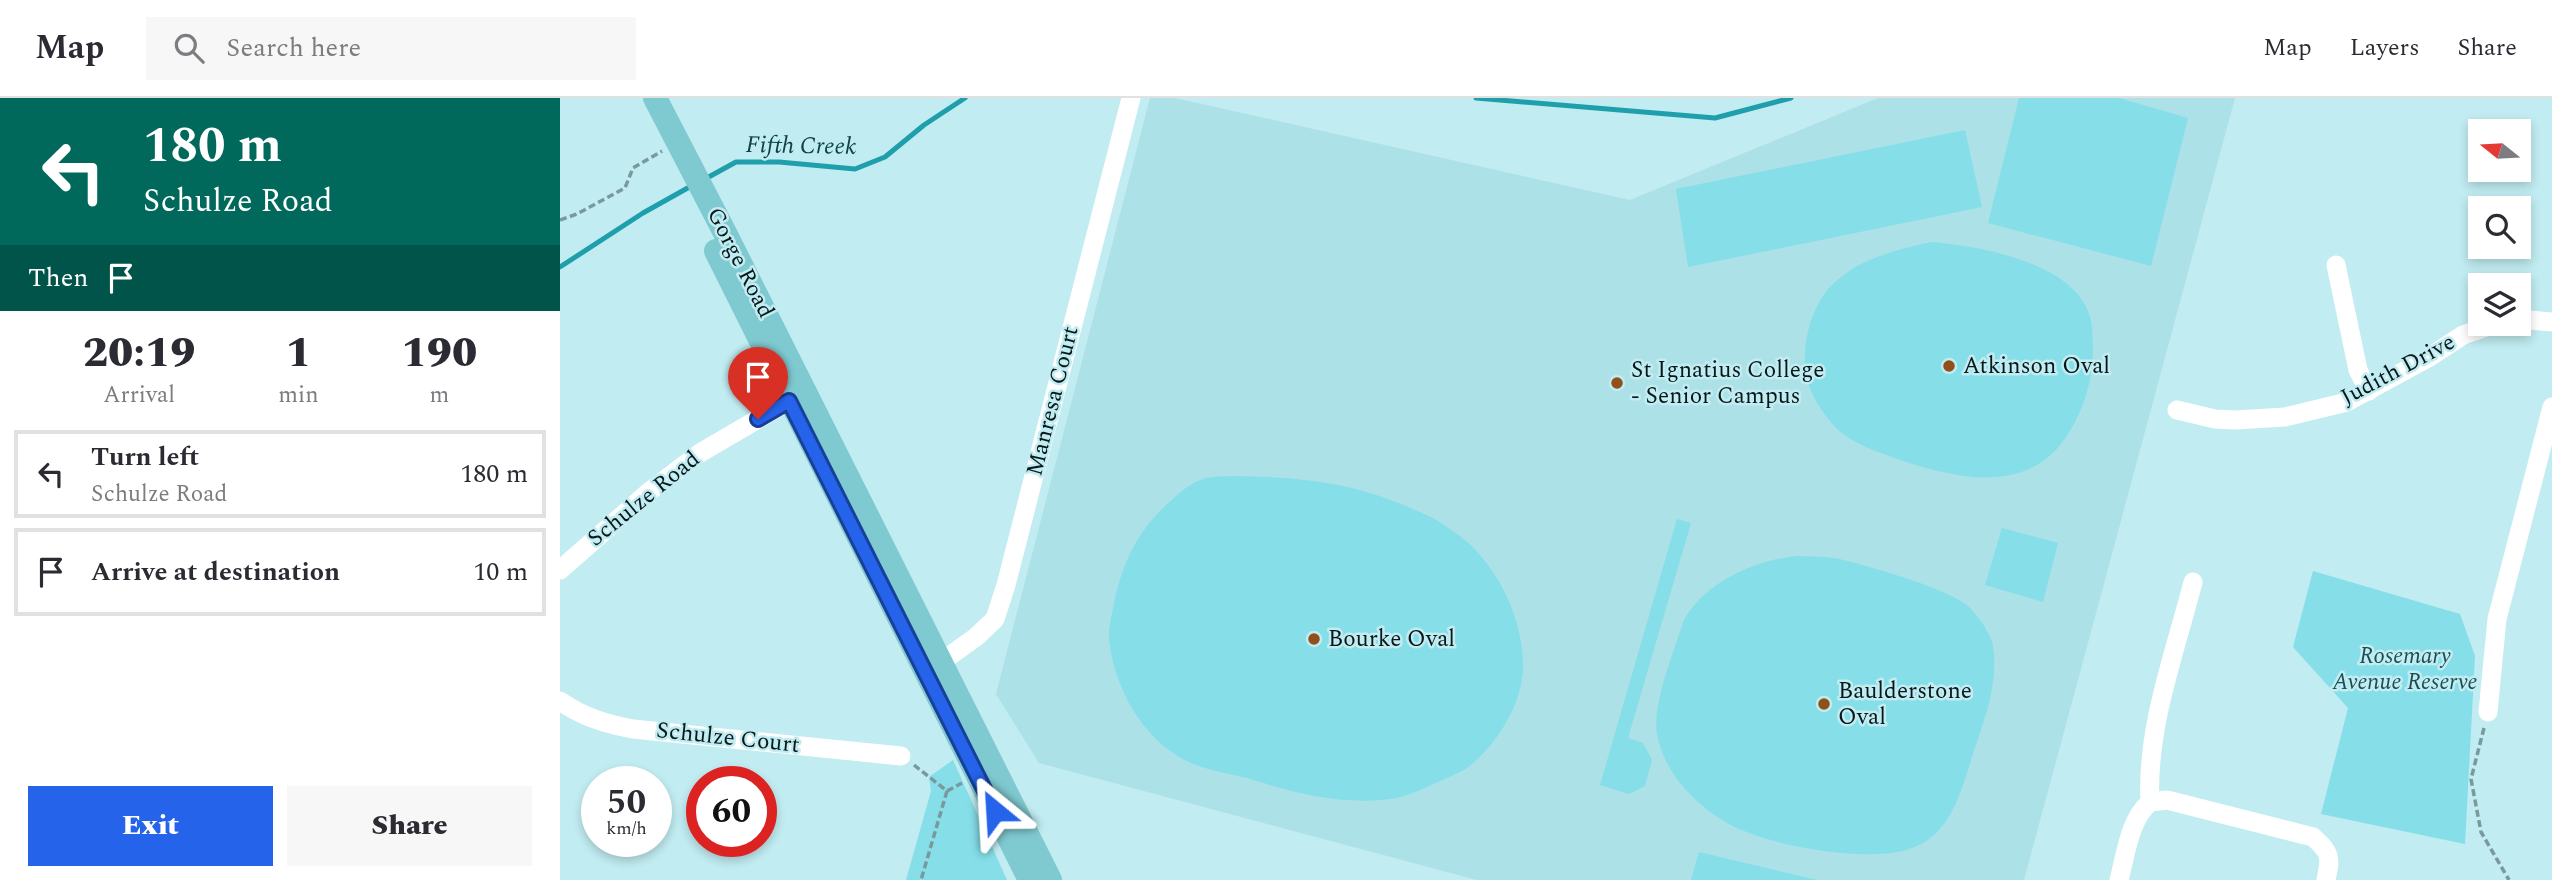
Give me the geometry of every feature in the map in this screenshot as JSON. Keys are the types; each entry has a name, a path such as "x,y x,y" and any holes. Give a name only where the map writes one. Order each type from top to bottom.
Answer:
{"main road":[{"name":"Gorge Road","path":"637,98 664,149 692,186"},
{"name":"Gorge Road","path":"654,98 692,186 934,668 1050,880"},
{"name":"Gorge Road","path":"934,668 1030,880"}],"street":[{"name":"Manresa Court","path":"934,668 976,638 995,619 1132,98"},
{"path":"2336,265 2358,370 2369,391"},
{"path":"2531,320 2552,322"},
{"name":"Judith Drive","path":"2177,410 2215,419 2285,417 2347,402 2468,333"},
{"name":"Schulze Road","path":"560,570 650,491 700,453 797,397"},
{"path":"2488,712 2497,619 2552,407"},
{"path":"2150,802 2149,773 2155,730 2193,582"},
{"name":"Schulze Court","path":"560,701 577,712 606,724 633,729 901,756"},
{"path":"2119,880 2140,810 2150,802 2167,800 2313,837 2326,849 2330,861 2326,880"}],"path":[{"path":"560,220 577,214 625,188 633,168 664,149"},
{"path":"2488,712 2471,779 2481,832 2509,880"},
{"path":"901,756 947,791"},
{"path":"921,880 947,791 967,780"}],"shaded area":[{"name":"St Ignatius College - Senior Campus","path":"1150,98 1175,98 1630,200 1878,98 2235,98 2024,880 1477,880 1039,763 996,694"}],"green space":[{"path":"2019,98 2119,98 2188,118 2151,266 1988,223"},
{"path":"1965,130 1982,207 1688,267 1676,189"},
{"name":"Atkinson Oval","path":"1931,242 1998,253 2045,270 2081,298 2090,317 2093,360 2083,404 2068,434 2052,454 2033,467 2013,474 1968,476 1945,473 1900,460 1866,447 1842,433 1826,416 1811,390 1806,376 1805,352 1814,314 1826,292 1844,274 1867,261"},
{"name":"Bourke Oval","path":"1233,476 1321,482 1363,491 1438,521 1475,549 1505,592 1520,637 1523,668 1518,696 1506,724 1478,759 1467,768 1407,795 1379,800 1343,800 1290,791 1189,762 1169,750 1146,728 1128,700 1111,654 1109,631 1124,568 1135,544 1151,521 1180,492 1203,479"},
{"path":"1677,519 1691,523 1628,738 1643,743 1652,760 1645,786 1629,794 1600,785"},
{"path":"2002,528 2058,543 2043,602 1985,585"},
{"name":"Baulderstone Oval","path":"1797,556 1839,559 1887,572 1943,592 1968,606 1990,636 1994,661 1992,689 1963,785 1946,821 1929,839 1917,846 1898,852 1849,854 1794,846 1768,839 1727,823 1704,807 1683,786 1666,762 1656,722 1661,693 1683,622 1703,596 1732,576 1764,563"},
{"name":"Rosemary Avenue Reserve","path":"2313,571 2460,614 2475,656 2465,844 2321,814 2348,708 2293,647"},
{"path":"953,760 1007,880 906,880 931,791 929,777"},
{"path":"1699,852 1817,880 1691,880"}],"waterway":[{"name":"Fifth Creek","path":"705,179 736,162 779,162 855,169 885,157 924,125 965,98"},
{"name":"Fifth Creek","path":"1476,98 1715,118 1791,98"},
{"name":"Fifth Creek","path":"560,267 643,213 693,185"}],"place":[{"name":"Atkinson Oval","path":"1949,366"},
{"name":"St Ignatius College - Senior Campus","path":"1617,383"},
{"name":"Bourke Oval","path":"1314,639"},
{"name":"Baulderstone Oval","path":"1824,704"}],"route":[{"path":"758,419 789,401 995,811"}]}
